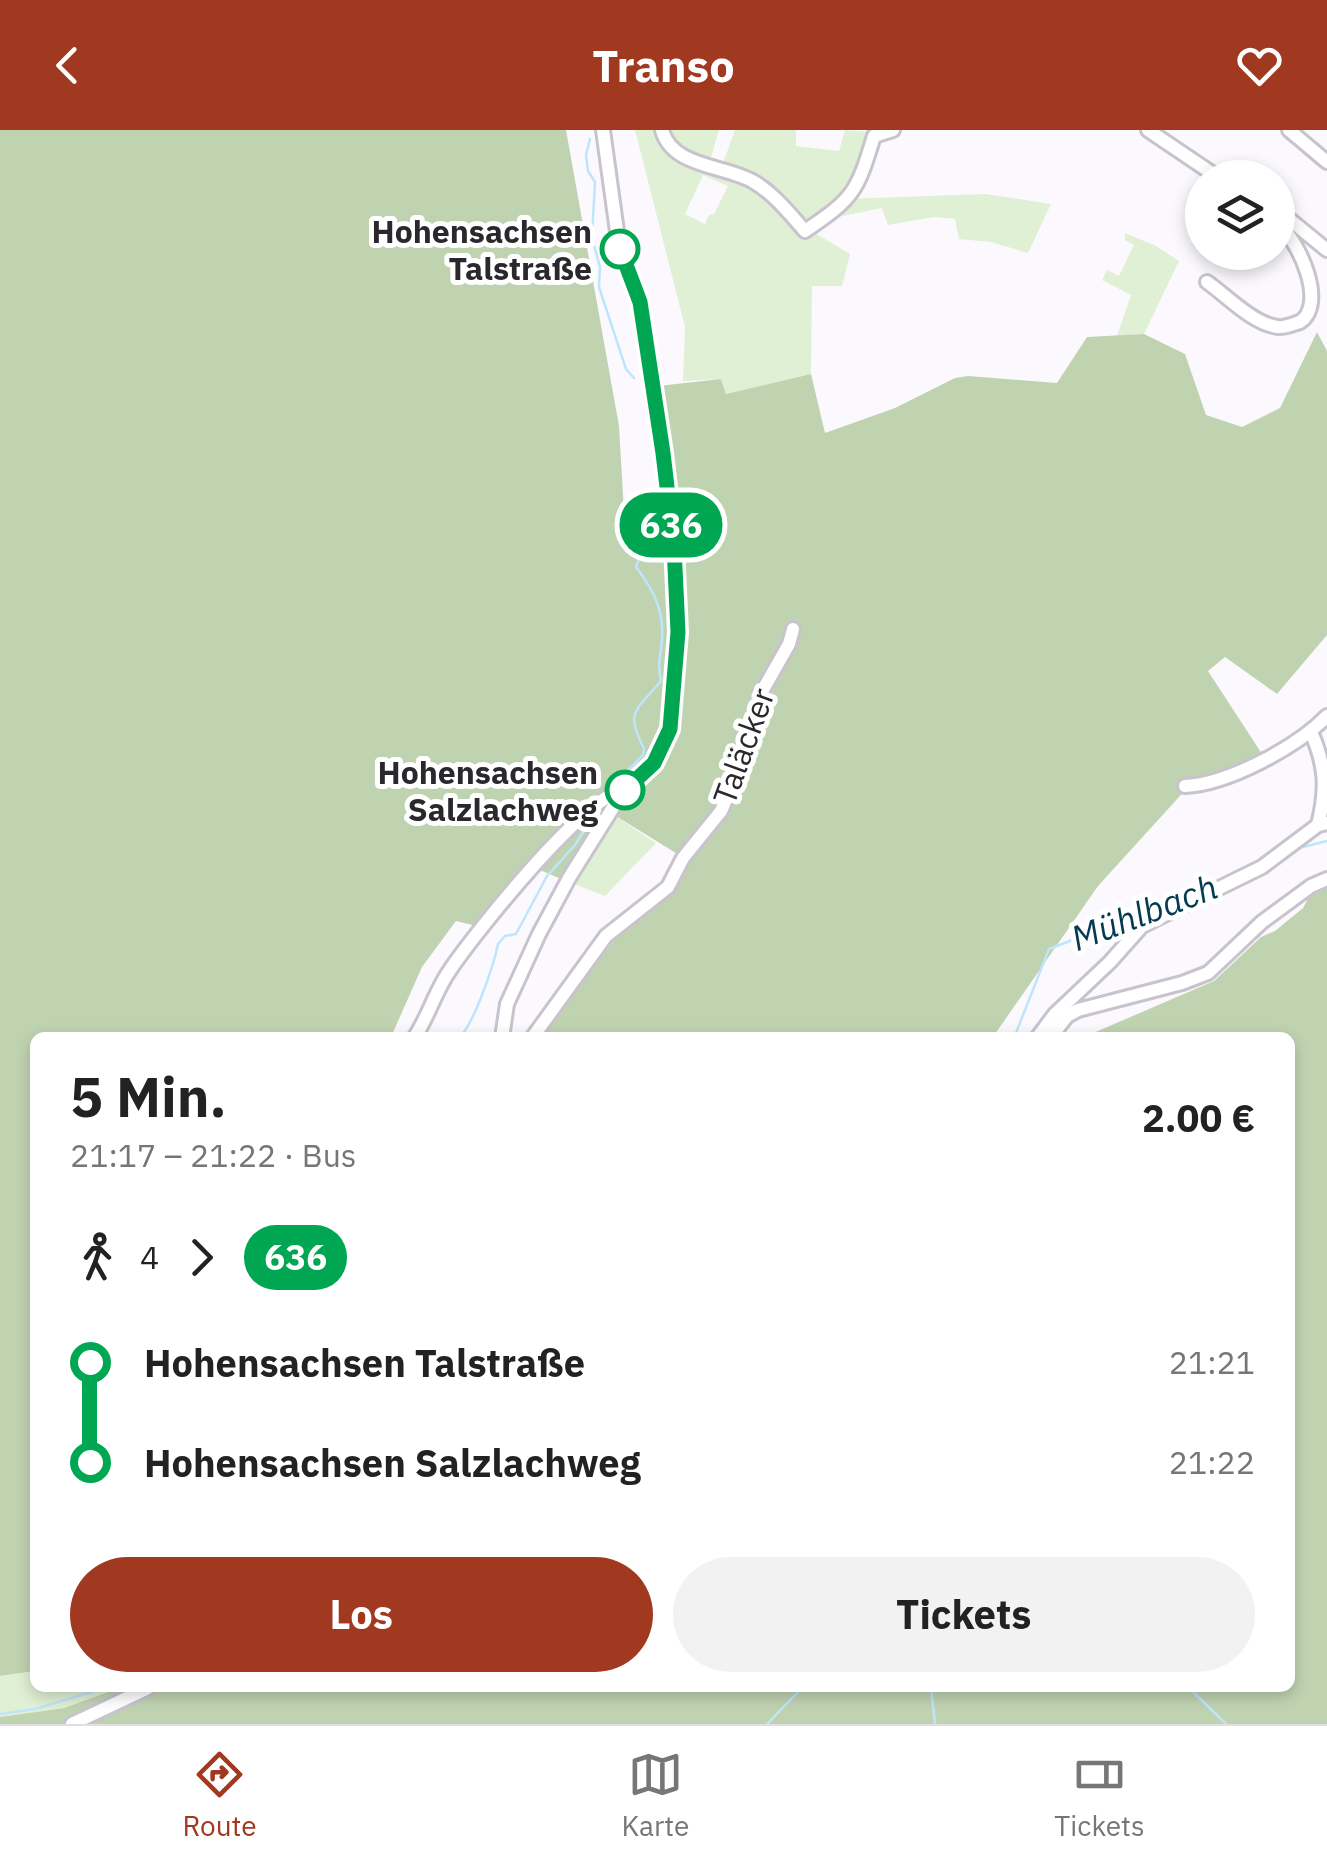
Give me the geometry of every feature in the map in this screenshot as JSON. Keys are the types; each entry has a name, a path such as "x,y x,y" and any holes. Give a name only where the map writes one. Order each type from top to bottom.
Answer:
{"street":[{"path":"503,1032 507,1004 569,878 624,790 654,763 670,729 678,632 674,546 640,302 619,246 603,130"},
{"path":"662,130 668,144 686,157 759,184 804,231 852,196 862,180 874,136 893,130"},
{"path":"1148,130 1192,160"},
{"path":"1290,130 1327,162"},
{"path":"1295,224 1327,250"},
{"path":"1206,282 1260,321 1280,328 1311,318 1320,305 1320,282 1312,260 1295,242"},
{"name":"Taläcker","path":"536,1032 606,936 668,887 683,858 721,811 739,770 760,695 789,644 793,629"},
{"path":"1184,786 1227,776 1311,732 1327,716"},
{"path":"1042,1032 1062,1006 1146,922 1262,866 1322,824 1326,771 1311,732"},
{"path":"417,1032 448,973 479,932 576,820 615,791 624,790"},
{"path":"1055,1032 1067,1016 1078,1010 1182,984 1208,973 1262,922 1327,879"},
{"path":"72,1724 140,1692"}],"green space":[{"path":"0,130 566,130 619,426 625,529 672,524 658,386 721,379 726,394 811,374 825,433 895,408 955,378 1057,383 1087,337 1144,334 1185,354 1206,415 1242,427 1280,408 1317,332 1327,351 1327,635 1277,694 1225,657 1208,671 1264,757 1189,786 1098,886 996,1032 541,1032 679,855 606,810 561,879 533,867 476,926 456,921 422,967 393,1032 30,1032 30,1672 0,1676"},
{"path":"635,130 719,130 710,161 722,166 735,130 796,130 796,146 839,151 845,130 871,132 859,178 844,199 986,194 1051,204 1028,253 991,242 959,239 955,219 934,217 888,225 882,208 838,217 813,232 850,254 842,286 812,286 811,374 726,394 721,379 683,381 685,327","holes":["703,175 728,186 705,224 685,214"]},
{"path":"1125,233 1179,261 1144,334 1117,336 1131,295 1102,280 1107,270 1119,276 1134,245 1125,240"},
{"path":"606,810 656,843 605,896 561,879"},
{"path":"1327,888 1327,1724 0,1724 0,1717 64,1708 108,1692 1295,1692 1295,1032 1096,1032 1214,981 1261,937 1275,931 1303,908 1309,897"},
{"path":"30,1672 30,1692 108,1692 64,1708 0,1717 0,1676"}],"waterway":[{"path":"590,139 586,155 588,171 595,182 592,238 600,267 599,287 626,369 634,378"},
{"path":"609,790 643,755 634,719 639,706 661,681 661,615 654,595 636,567 659,488 647,414"},
{"path":"464,1032 488,980 498,944 505,936 516,934 547,876 575,845 595,813"},
{"name":"Mühlbach","path":"1295,849 1327,841"},
{"name":"Mühlbach","path":"1016,1032 1049,949 1173,904"},
{"path":"0,1714 35,1709 92,1692"},
{"path":"767,1724 798,1692"},
{"name":"Mühlbach","path":"931,1692 935,1724"},
{"path":"1193,1692 1226,1724"}],"bus line":[{"name":"636","path":"620,249 640,302 663,453 674,546 678,632 670,729 654,763 625,790"}],"place":[{"name":"Hohensachsen Talstraße","path":"620,249"},
{"name":"Hohensachsen Salzlachweg","path":"625,790"}]}
